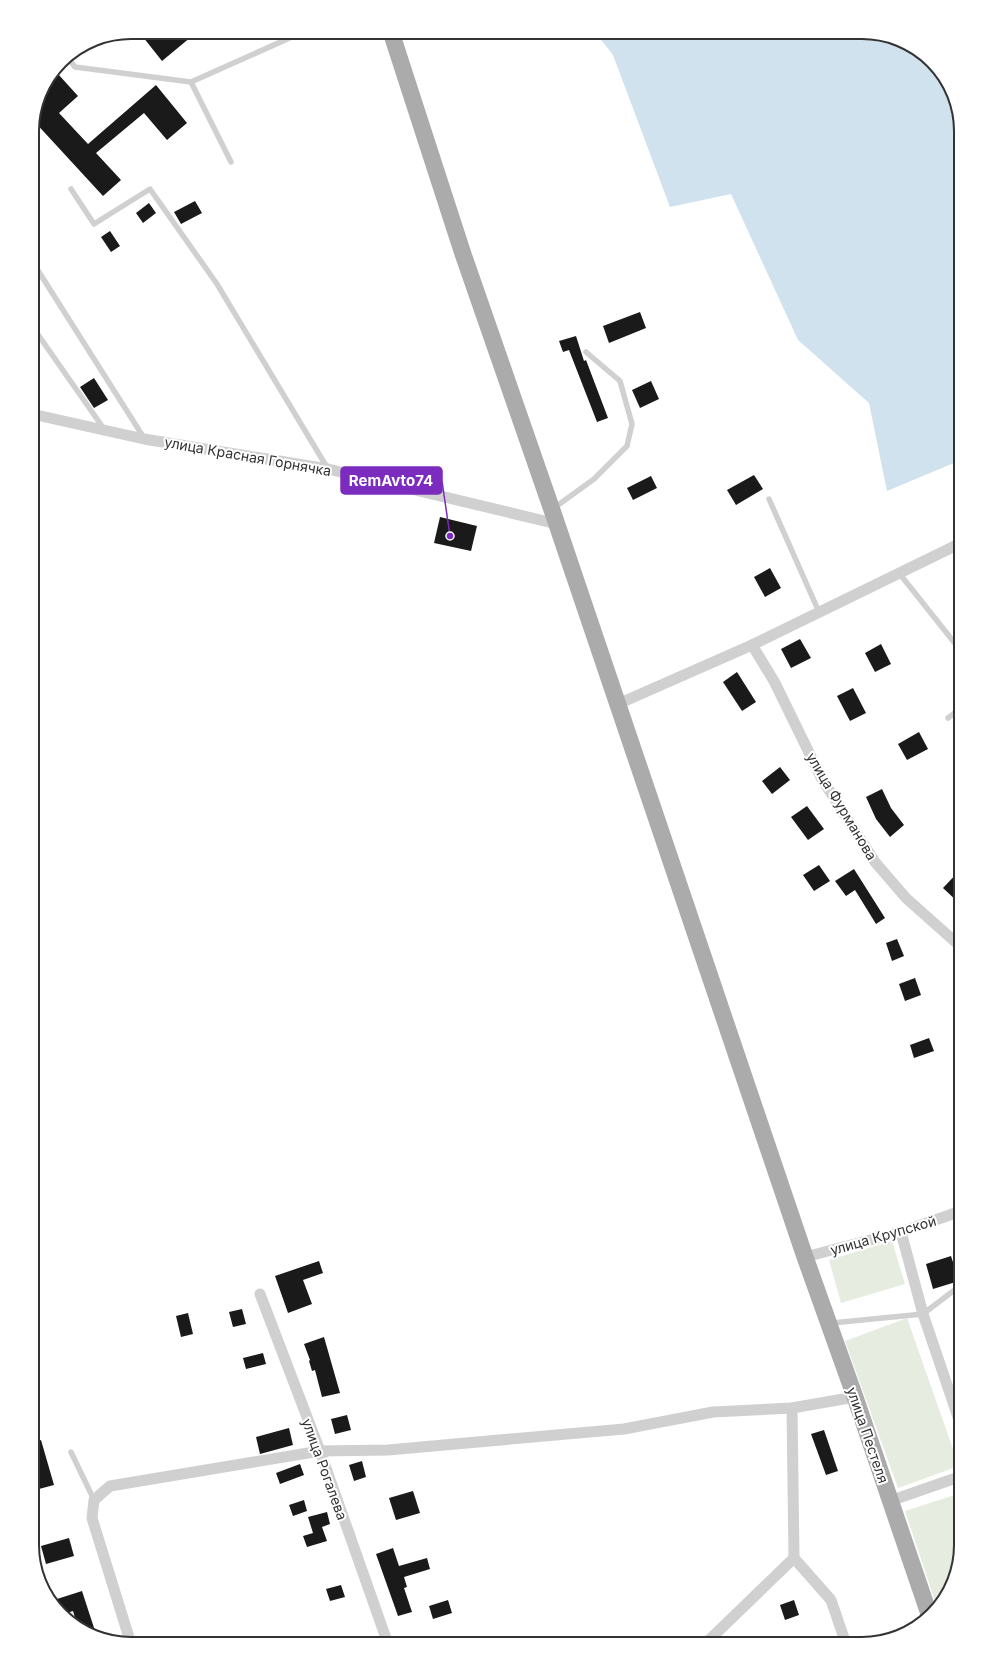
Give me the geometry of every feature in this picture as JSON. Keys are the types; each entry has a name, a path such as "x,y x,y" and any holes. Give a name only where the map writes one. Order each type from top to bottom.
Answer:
{"main road":[{"name":"улица Пестеля","path":"393,39 463,254 618,704 805,1258 855,1397 927,1610"}],"street":[{"name":"улица Красная Горнячка","path":"39,416 144,439 328,469 554,517"},
{"path":"618,704 752,645 954,546"},
{"name":"улица Фурманова","path":"752,645 774,681 822,779 875,862 906,898 954,941"},
{"name":"улица Крупской","path":"805,1258 901,1232 954,1213"},
{"path":"901,1232 923,1314 954,1407"},
{"name":"улица Рогалева","path":"260,1294 320,1451 386,1637"},
{"path":"129,1637 92,1518 94,1500 110,1486 320,1451 388,1450 624,1429 712,1412 792,1408 855,1397"},
{"path":"792,1408 794,1558 830,1600 843,1637"},
{"path":"890,1501 954,1479"},
{"path":"712,1637 794,1558"}],"lane":[{"path":"71,62 75,67 191,82 287,39"},
{"path":"191,82 232,162"},
{"path":"71,189 94,224 150,189 217,284 328,469"},
{"path":"39,272 144,439"},
{"path":"39,336 106,430"},
{"path":"554,517 627,446 632,424 620,381 586,352"},
{"path":"769,499 819,612"},
{"path":"899,573 954,642"},
{"path":"948,718 954,713"},
{"path":"828,1323 923,1314 954,1290"},
{"path":"949,1394 954,1392"},
{"path":"71,1452 94,1500"}],"shaded area":[{"path":"892,1241 905,1284 841,1303 829,1260"},
{"path":"907,1318 954,1452 954,1468 898,1488 845,1341"},
{"path":"954,1495 954,1546 951,1569 942,1591 935,1601 905,1511"}],"water":[{"path":"600,39 868,39 903,48 913,54 931,70 939,80 947,95 951,107 954,130 954,463 887,491 869,403 798,340 731,194 670,207 613,55"}],"building":[{"path":"145,39 189,39 162,61"},
{"path":"58,74 78,96 59,113 88,144 156,85 187,123 167,140 144,113 96,153 121,180 103,196 39,127 42,107 46,95"},
{"path":"195,201 202,213 181,224 174,212"},
{"path":"149,203 156,213 143,223 136,213"},
{"path":"110,231 120,246 111,252 101,237"},
{"path":"640,312 646,328 609,343 603,326"},
{"path":"576,336 584,361 586,360 608,418 597,422 569,350 563,352 559,341"},
{"path":"94,378 108,400 94,408 80,387"},
{"path":"651,381 659,399 640,408 632,390"},
{"path":"754,475 763,489 736,505 727,490"},
{"path":"651,476 657,488 633,500 627,488"},
{"path":"440,517 477,526 471,551 434,543"},
{"path":"770,568 781,588 765,597 754,577"},
{"path":"800,639 811,658 791,668 781,649"},
{"path":"881,644 891,664 875,672 865,653"},
{"path":"737,672 756,702 742,711 723,682"},
{"path":"853,688 866,713 850,721 837,696"},
{"path":"919,732 928,749 907,760 898,744"},
{"path":"780,767 790,780 772,794 762,781"},
{"path":"882,789 891,808 904,825 890,837 876,819 866,797"},
{"path":"807,806 824,829 808,840 791,817"},
{"path":"819,865 830,881 814,891 803,875"},
{"path":"854,869 885,918 876,924 855,890 846,896 835,881"},
{"path":"954,876 954,898 943,888"},
{"path":"897,939 904,956 892,961 886,943"},
{"path":"915,978 921,995 905,1001 899,984"},
{"path":"929,1038 934,1051 914,1058 910,1045"},
{"path":"951,1256 954,1265 954,1283 933,1289 926,1264"},
{"path":"319,1261 323,1273 303,1280 312,1304 288,1313 275,1276"},
{"path":"242,1309 246,1324 233,1327 229,1312"},
{"path":"188,1313 193,1334 181,1337 176,1316"},
{"path":"324,1337 340,1393 322,1397 315,1370 312,1371 310,1360 304,1344"},
{"path":"263,1353 266,1364 246,1369 243,1358"},
{"path":"347,1415 351,1430 335,1434 331,1419"},
{"path":"289,1428 293,1445 260,1454 256,1437"},
{"path":"824,1430 838,1471 826,1475 811,1434"},
{"path":"41,1440 54,1485 39,1489 39,1441"},
{"path":"362,1461 366,1477 354,1481 349,1465"},
{"path":"300,1464 304,1475 280,1484 276,1473"},
{"path":"413,1491 420,1513 396,1520 389,1498"},
{"path":"304,1500 307,1511 293,1516 289,1505"},
{"path":"327,1512 330,1524 322,1527 327,1541 307,1547 303,1536 313,1533 308,1517"},
{"path":"69,1538 74,1556 46,1564 41,1546"},
{"path":"393,1548 399,1566 427,1558 430,1569 404,1577 407,1587 404,1588 412,1612 398,1616 376,1554"},
{"path":"341,1585 345,1597 330,1601 326,1589"},
{"path":"82,1591 95,1630 75,1618 73,1611 68,1612 57,1599"},
{"path":"448,1600 452,1613 433,1619 429,1606"},
{"path":"794,1600 799,1615 785,1620 780,1605"}],"place":[{"name":"RemAvto74","path":"450,536"}]}
